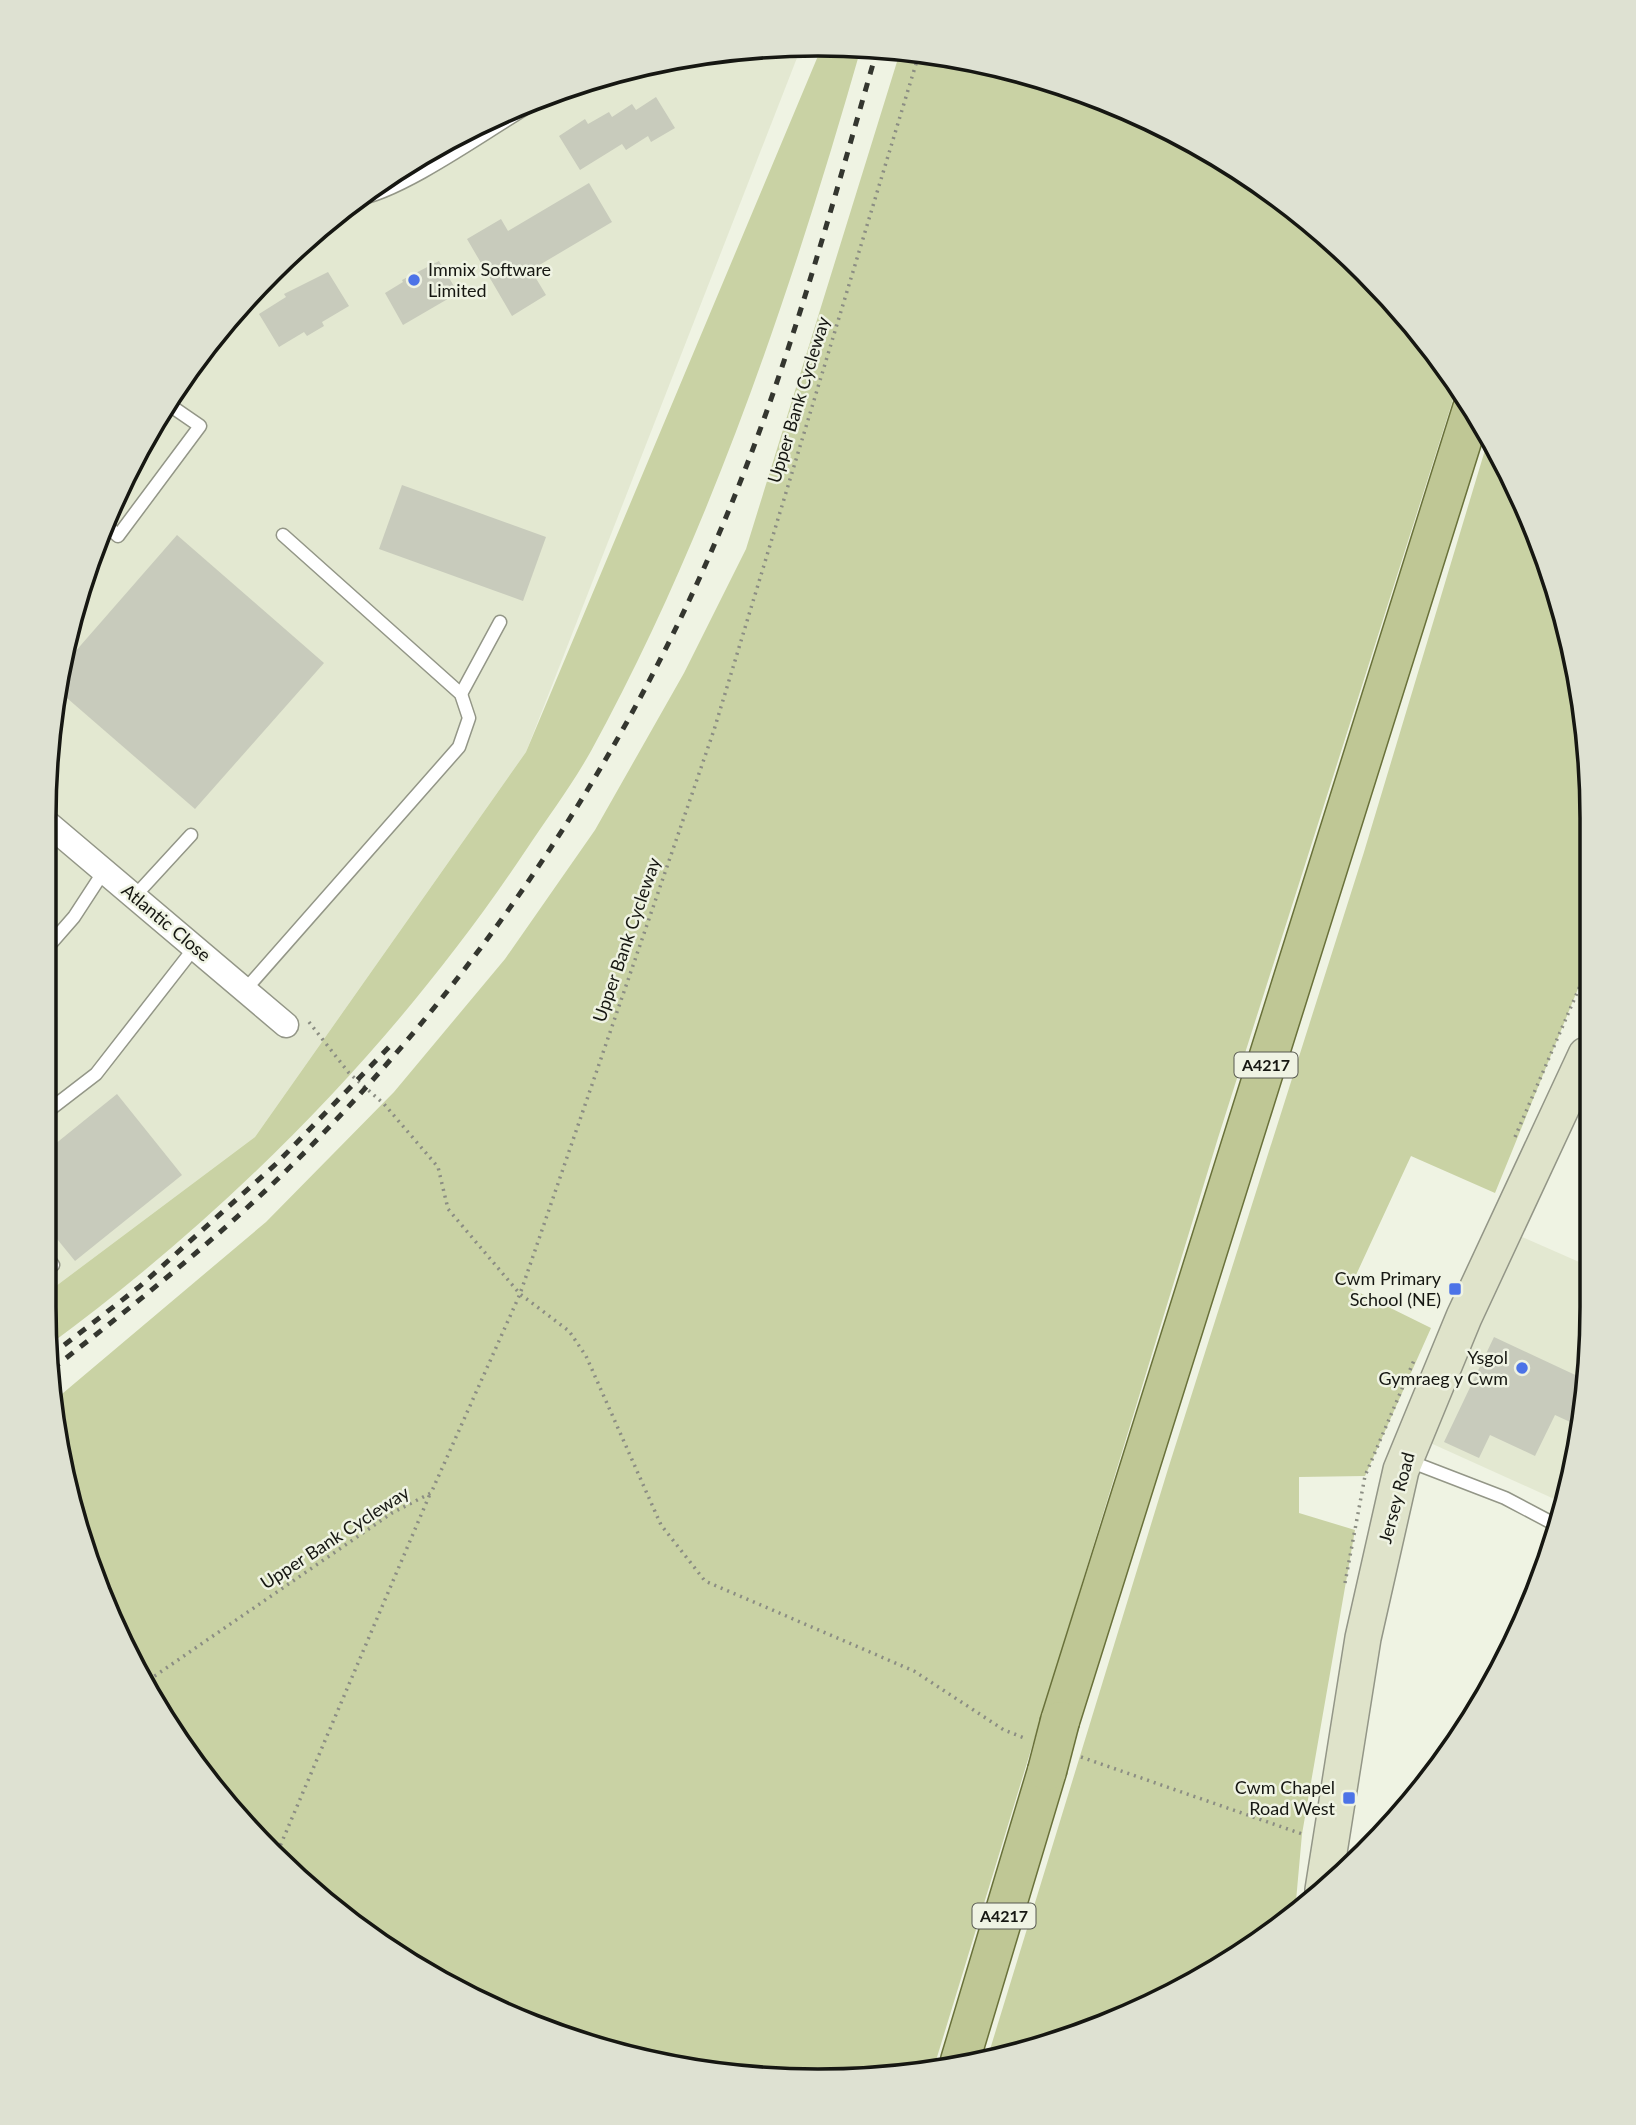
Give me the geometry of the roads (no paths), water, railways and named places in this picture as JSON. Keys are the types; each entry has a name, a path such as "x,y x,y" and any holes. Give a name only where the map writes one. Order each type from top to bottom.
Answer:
{"main road":[{"name":"A4217","path":"962,2055 1051,1746 1468,421"},
{"name":"Jersey Road","path":"1325,1875 1363,1638 1405,1460 1464,1317 1580,1068"}],"street":[{"name":"Atlantic Close","path":"56,830 286,1025"}],"lane":[{"path":"112,531 118,536 200,426 175,409"},
{"path":"245,990 459,747 469,718 461,694 283,535"},
{"path":"461,694 500,622"},
{"path":"134,897 191,835"},
{"path":"56,939 104,871"},
{"path":"56,1105 96,1073 195,947"},
{"path":"1405,1460 1505,1498 1549,1521"}],"railway":[{"path":"59,1364 204,1246 290,1167 364,1090 433,1008 498,924 559,836 614,744 665,650 711,553 751,454 803,304 874,59"},
{"path":"58,1350 139,1287 277,1163 393,1043"}],"place":[{"name":"Immix Software Limited","path":"414,280"},
{"name":"Cwm Primary School (NE)","path":"1455,1289"},
{"name":"Ysgol Gymraeg y Cwm","path":"1522,1368"},
{"name":"Cwm Chapel Road West","path":"1349,1798"}]}
